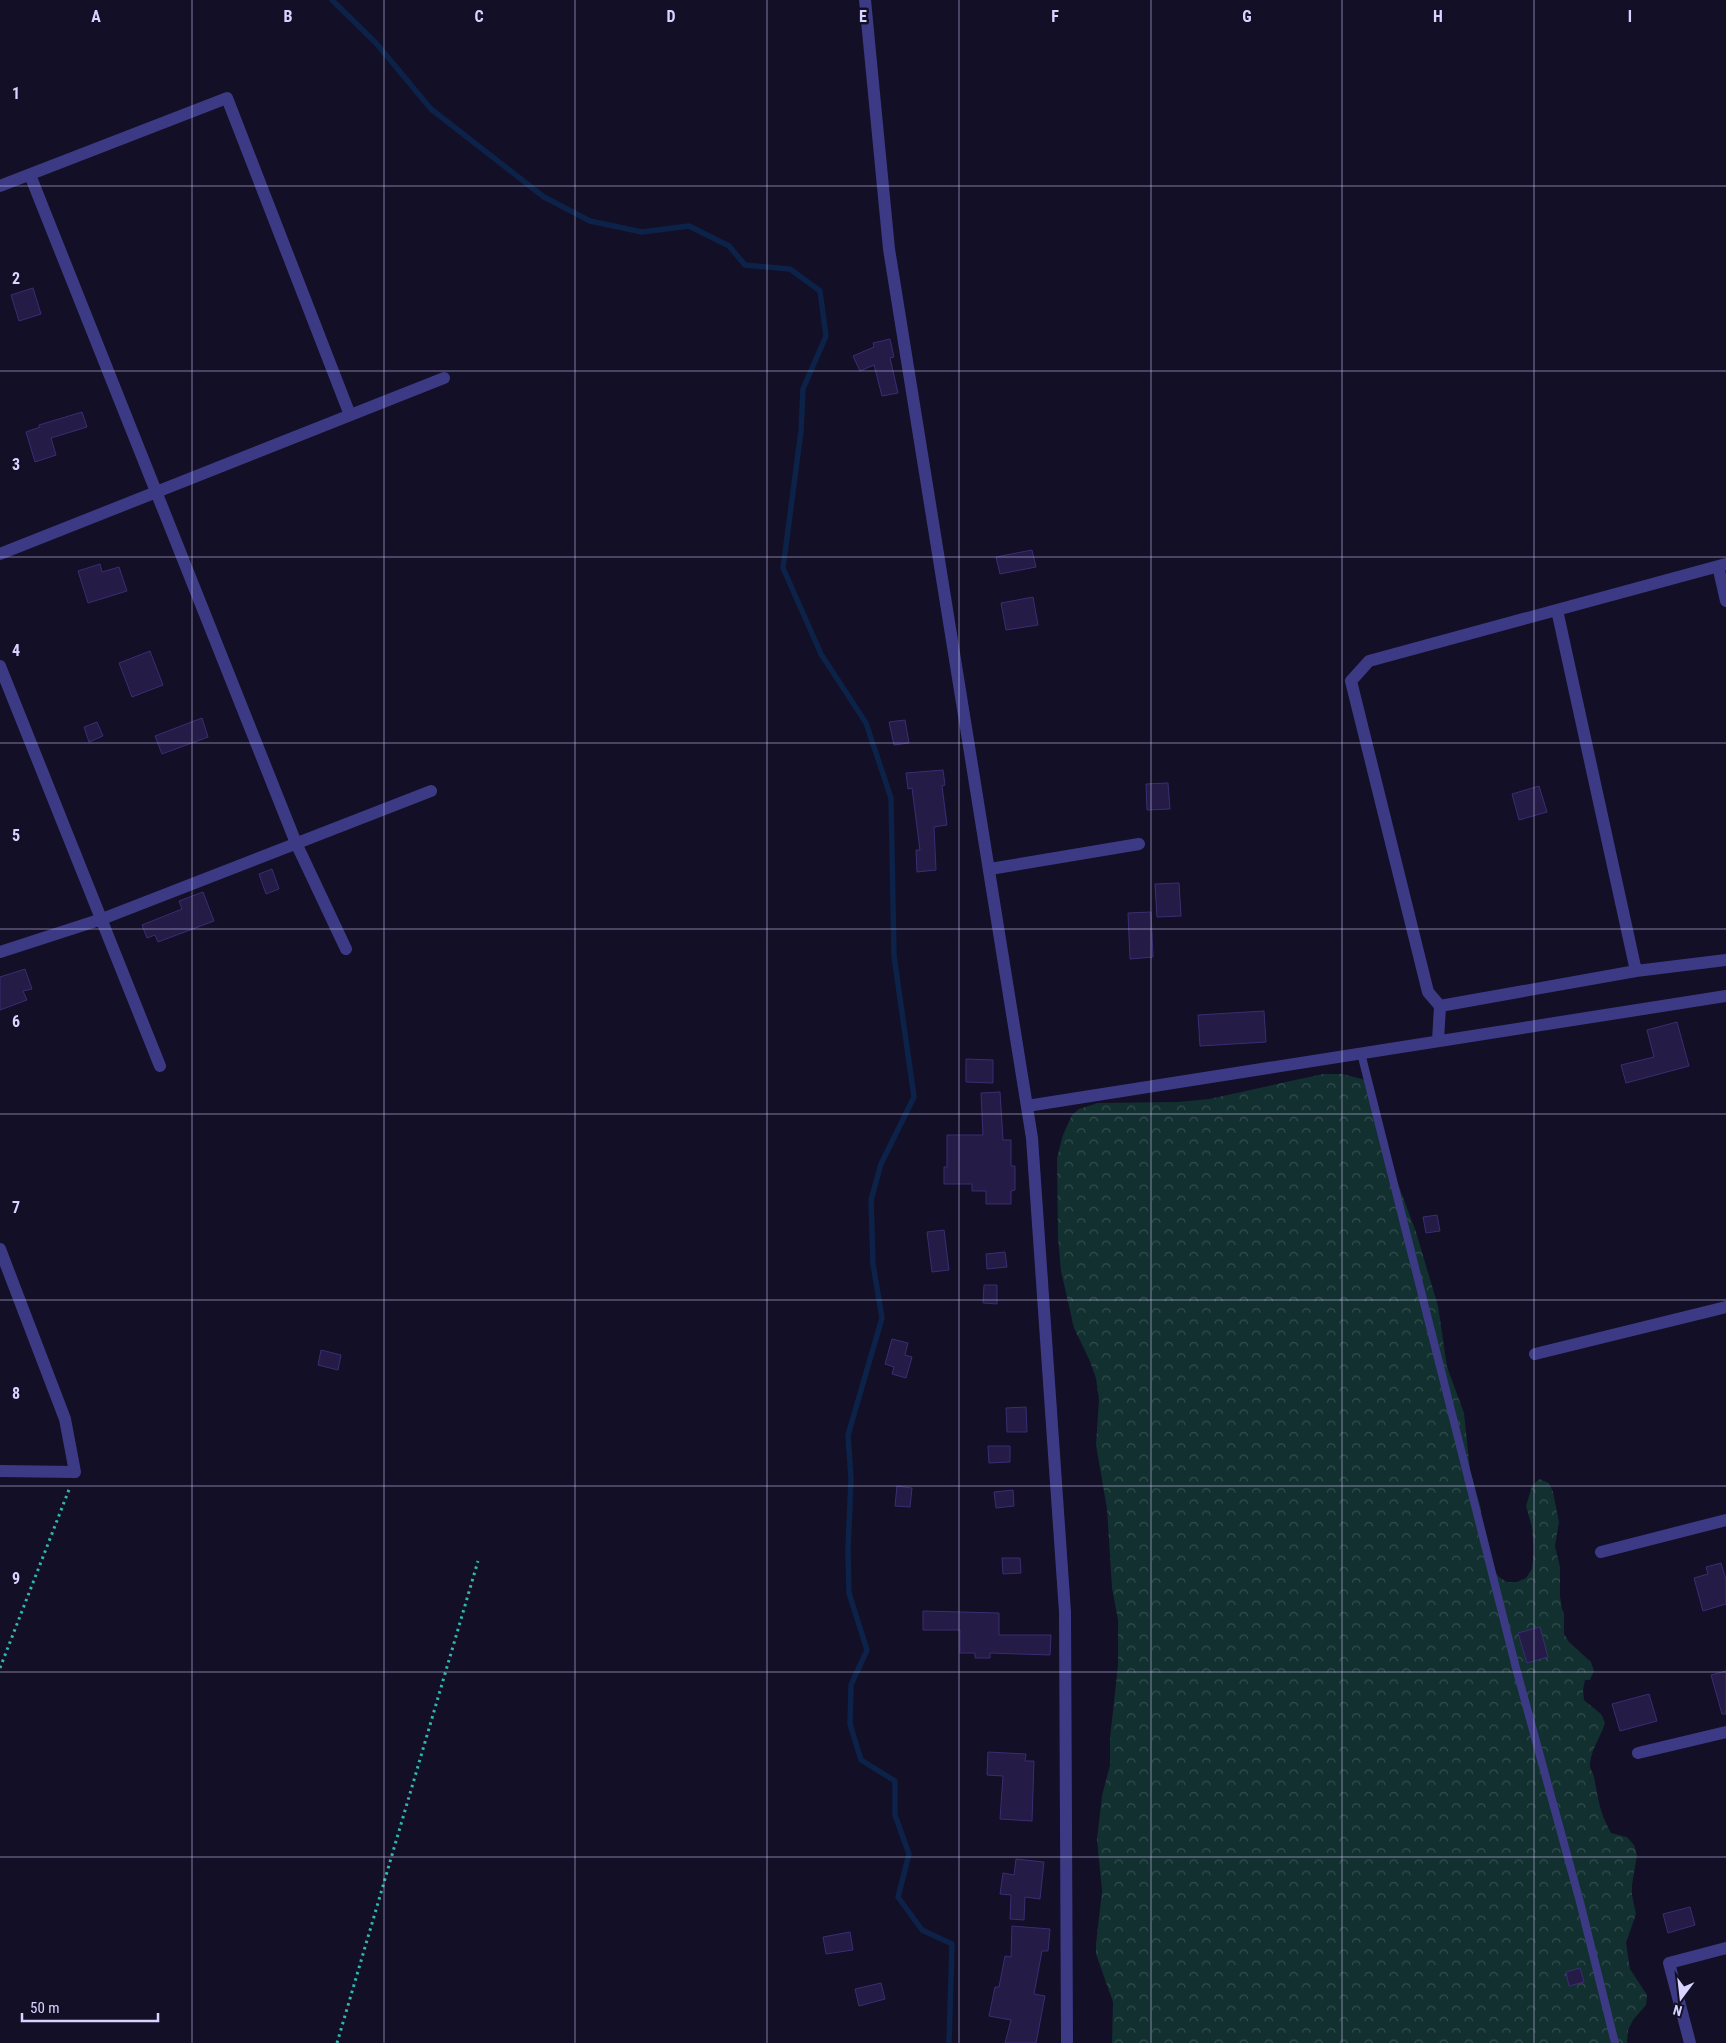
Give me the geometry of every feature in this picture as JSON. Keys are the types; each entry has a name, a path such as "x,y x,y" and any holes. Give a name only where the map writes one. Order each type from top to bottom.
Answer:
{"street":[{"path":"865,0 889,249 1032,1138 1065,1612 1067,2043"},
{"path":"0,186 227,98 350,415"},
{"path":"30,175 158,492 296,843 346,949"},
{"path":"0,554 444,378"},
{"path":"1438,1041 1440,1006 1428,992 1351,681 1369,661 1722,565 1726,601"},
{"path":"1557,610 1636,972"},
{"path":"0,666 160,1066"},
{"path":"0,952 102,919 431,791"},
{"path":"990,869 1139,844"},
{"path":"1440,1006 1636,972 1726,960"},
{"path":"1027,1106 1726,996"},
{"path":"0,1249 65,1419 75,1472 0,1470"},
{"path":"1535,1354 1726,1307"},
{"path":"1601,1552 1726,1520"},
{"path":"1638,1753 1726,1732"},
{"path":"1690,2043 1669,1962 1726,1948"}],"lane":[{"path":"1361,1053 1513,1658 1580,1902 1615,2043"}],"path":[{"path":"0,1668 75,1472"},
{"path":"337,2043 478,1561"}],"green space":[{"path":"1323,1074 1342,1074 1362,1079 1370,1084 1378,1104 1381,1124 1397,1181 1416,1232 1438,1306 1447,1367 1464,1413 1470,1470 1481,1509 1482,1549 1485,1560 1499,1577 1507,1582 1517,1582 1526,1578 1532,1569 1534,1549 1532,1527 1526,1506 1532,1486 1539,1479 1549,1483 1553,1492 1559,1522 1555,1546 1560,1567 1560,1596 1564,1613 1564,1634 1569,1642 1591,1662 1594,1671 1590,1680 1585,1680 1584,1700 1601,1714 1605,1723 1593,1752 1590,1767 1594,1777 1598,1800 1611,1833 1627,1837 1634,1845 1637,1855 1632,1885 1636,1914 1626,1943 1630,1969 1647,1995 1646,2005 1633,2020 1628,2030 1628,2043 1112,2043 1113,2002 1096,1954 1102,1891 1097,1839 1102,1796 1110,1765 1110,1738 1118,1665 1118,1620 1112,1588 1107,1509 1096,1445 1099,1400 1096,1378 1074,1328 1061,1271 1058,1238 1057,1158 1063,1135 1072,1115 1079,1109 1098,1103 1178,1102 1209,1099"}],"building":[{"path":"33,288 41,314 19,321 11,295"},
{"path":"890,339 894,357 890,358 898,393 882,396 874,365 860,371 853,356 874,347 873,343"},
{"path":"82,412 87,427 51,438 56,455 35,462 26,432 40,427 39,425"},
{"path":"1032,550 1036,567 1000,574 996,557"},
{"path":"100,564 102,572 119,567 127,591 88,603 78,571"},
{"path":"1033,597 1038,625 1006,630 1001,603"},
{"path":"150,651 163,685 132,697 119,663"},
{"path":"202,718 208,737 162,754 155,736"},
{"path":"905,720 909,743 894,745 889,722"},
{"path":"97,722 103,736 89,742 84,727"},
{"path":"943,770 945,785 942,786 947,825 934,827 936,870 917,872 916,850 920,850 912,788 908,789 906,773"},
{"path":"1168,783 1170,809 1147,810 1146,784"},
{"path":"1539,786 1547,812 1519,820 1512,794"},
{"path":"272,869 279,889 266,894 259,874"},
{"path":"1179,883 1181,916 1157,917 1155,884"},
{"path":"203,892 214,921 158,942 155,935 147,938 142,925 182,909 179,901"},
{"path":"1151,912 1153,957 1130,959 1128,913"},
{"path":"25,969 32,989 23,991 27,1000 0,1010 0,977"},
{"path":"1264,1011 1266,1042 1200,1046 1198,1015"},
{"path":"1677,1022 1689,1066 1626,1083 1621,1065 1654,1057 1647,1030"},
{"path":"966,1059 993,1060 993,1083 966,1082"},
{"path":"1000,1092 1003,1140 1011,1140 1011,1166 1015,1166 1015,1190 1011,1191 1011,1204 986,1204 986,1191 972,1191 972,1184 944,1184 944,1167 947,1167 947,1135 983,1135 981,1093"},
{"path":"1437,1215 1440,1231 1426,1233 1423,1217"},
{"path":"944,1230 949,1270 932,1272 927,1232"},
{"path":"1005,1252 1007,1267 987,1269 986,1254"},
{"path":"984,1285 997,1285 997,1304 983,1303"},
{"path":"892,1339 908,1343 905,1355 912,1357 906,1378 892,1374 894,1367 885,1364"},
{"path":"321,1350 341,1355 338,1370 318,1365"},
{"path":"1026,1407 1027,1432 1007,1432 1006,1408"},
{"path":"988,1446 1010,1446 1010,1462 989,1463"},
{"path":"897,1486 912,1488 910,1507 895,1506"},
{"path":"1013,1490 1014,1506 996,1508 994,1492"},
{"path":"1002,1558 1020,1558 1021,1573 1003,1574"},
{"path":"1721,1563 1726,1580 1726,1604 1703,1611 1694,1578 1708,1574 1706,1567"},
{"path":"923,1611 999,1613 999,1635 1051,1635 1050,1655 990,1653 990,1658 975,1658 975,1653 960,1653 960,1630 923,1630"},
{"path":"1540,1627 1548,1657 1527,1663 1518,1633"},
{"path":"1726,1671 1726,1714 1722,1714 1711,1675"},
{"path":"1649,1694 1657,1721 1620,1731 1612,1704"},
{"path":"988,1752 1026,1754 1025,1761 1034,1761 1032,1821 1000,1819 1003,1776 987,1775"},
{"path":"1016,1859 1044,1862 1040,1899 1025,1897 1024,1920 1010,1919 1011,1895 1000,1894 1003,1873 1014,1875"},
{"path":"1690,1907 1695,1925 1668,1933 1663,1914"},
{"path":"1012,1926 1050,1929 1048,1951 1042,1951 1034,1994 1045,1996 1036,2043 1005,2043 1011,2020 989,2016 995,1987 999,1987 1005,1956 1011,1957"},
{"path":"850,1932 853,1950 826,1954 823,1937"},
{"path":"1580,1968 1584,1982 1569,1986 1566,1972"},
{"path":"881,1983 885,1999 859,2006 855,1989"}],"waterway":[{"path":"332,0 376,43 431,109 544,197 590,221 642,232 689,226 729,246 745,265 790,269 820,291 826,336 803,389 801,431 783,568 821,654 866,723 891,798 894,956 914,1097 881,1164 871,1200 873,1264 882,1318 848,1435 851,1479 848,1550 849,1593 867,1650 851,1685 850,1724 861,1760 895,1781 895,1815 909,1854 898,1897 922,1930 952,1944 949,2043"}]}
